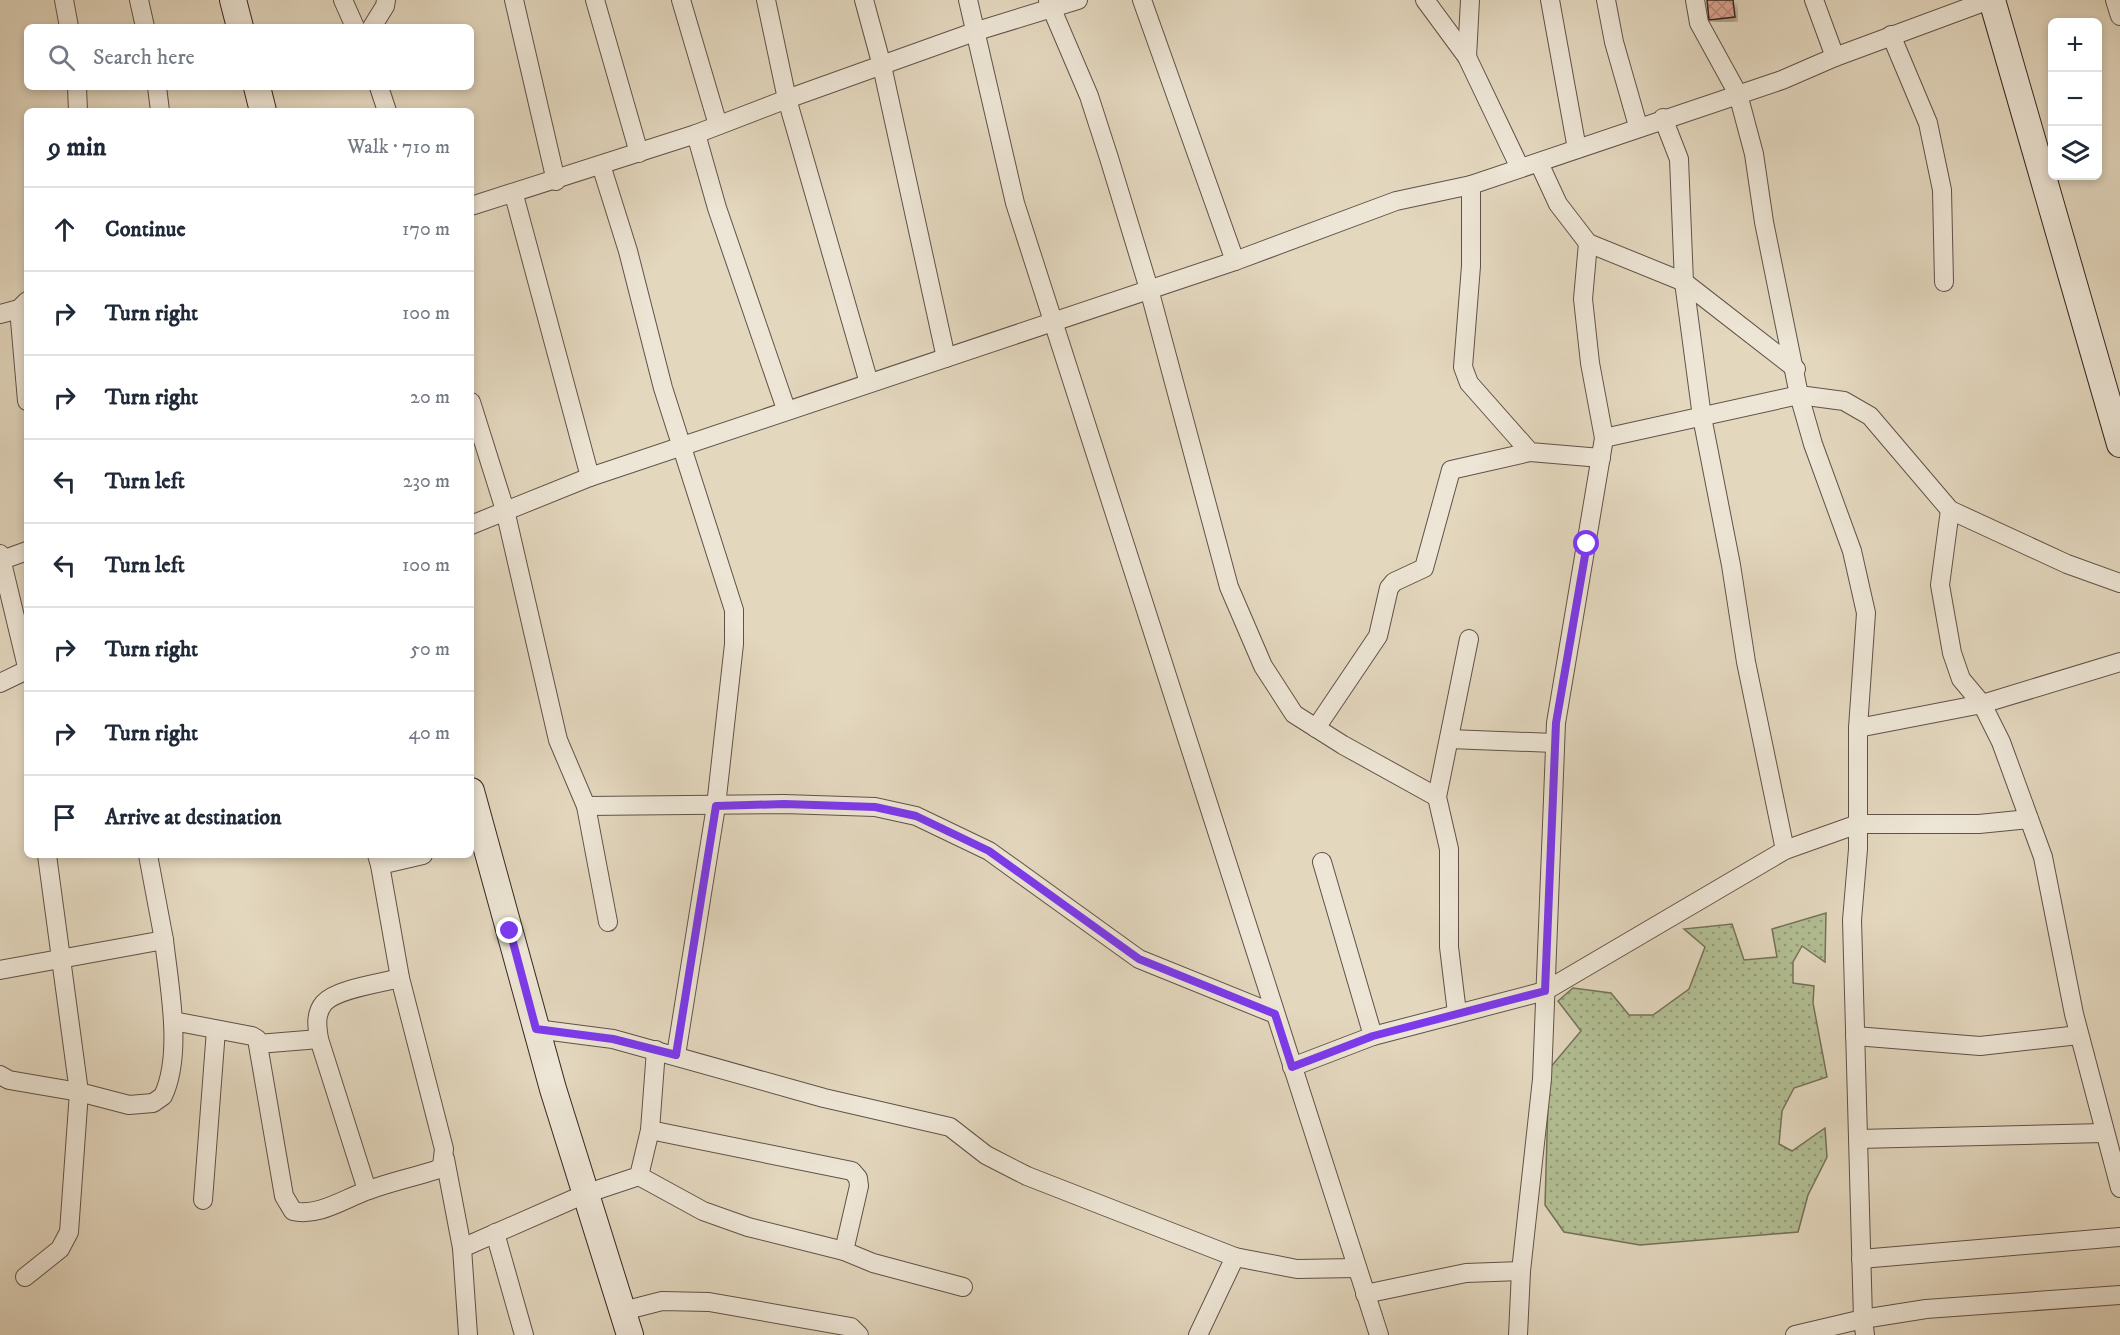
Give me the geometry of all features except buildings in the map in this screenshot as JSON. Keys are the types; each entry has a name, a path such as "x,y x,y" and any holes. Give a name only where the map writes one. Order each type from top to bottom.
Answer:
{"street":[{"path":"64,0 68,24"},
{"path":"139,0 144,24"},
{"path":"232,0 239,24"},
{"path":"343,0 355,24"},
{"path":"374,24 385,6 386,0"},
{"path":"514,0 556,181"},
{"path":"595,0 639,153"},
{"path":"681,0 718,125"},
{"path":"766,0 787,99 869,383"},
{"path":"864,0 882,66 946,358"},
{"path":"968,0 1015,203 1379,1335"},
{"path":"474,205 514,195 696,134 1049,4 1078,0"},
{"path":"1142,0 1235,261"},
{"path":"1425,0 1467,57 1520,168"},
{"path":"1467,57 1470,0"},
{"path":"1550,0 1577,149"},
{"path":"1606,0 1638,126"},
{"path":"1695,0 1699,23 1738,94 1754,154 1764,222 1796,369 1799,395 1813,444 1862,585 1866,613 1858,728 1858,824 1852,921 1864,1327"},
{"path":"1814,0 1835,57"},
{"path":"474,524 590,477 683,444 1235,261 1396,201 1471,185 1539,163 1638,126 1782,80 1891,35 1991,0 2120,444"},
{"path":"2115,0 2120,16"},
{"path":"1049,4 1089,96 1149,289 1229,587 1263,666 1294,714 1343,746 1437,797"},
{"path":"1891,35 1928,123 1942,190 1944,282"},
{"path":"77,90 78,108"},
{"path":"157,90 160,108"},
{"path":"258,90 262,108"},
{"path":"380,90 386,108"},
{"path":"1663,118 1679,159 1684,282 1702,417 1731,565 1746,662 1785,850"},
{"path":"696,134 717,208 786,409"},
{"path":"1539,163 1558,204 1588,243 1684,282 1796,369"},
{"path":"601,165 628,251 663,388 683,444 734,610 734,644 716,806 676,1055"},
{"path":"1471,185 1471,266 1463,367 1469,383 1530,452"},
{"path":"514,195 590,477"},
{"path":"1518,1335 1521,1271 1542,1078 1554,743 1604,438 1590,363 1583,299 1588,243"},
{"path":"0,314 23,305 24,329"},
{"path":"1604,438 1799,395 1844,401 1870,416 1950,510 2067,564 2120,583"},
{"path":"474,412 505,510 558,741 586,806 608,922"},
{"path":"1316,728 1378,636 1389,588 1394,582 1424,567 1451,470 1530,452 1601,458"},
{"path":"1950,510 1941,585 1945,624 1961,679 1982,704 2001,742 2043,857 2079,1035 2120,1188"},
{"path":"24,552 1,557 24,655"},
{"path":"1457,1013 1449,947 1449,849 1437,797 1468,639"},
{"path":"1858,728 1982,704 2120,662"},
{"path":"0,683 24,670"},
{"path":"1449,739 1554,743"},
{"path":"586,806 784,804 875,807 916,816 989,851 1139,959 1275,1014"},
{"path":"474,813 478,842 630,1335"},
{"path":"1292,1067 1373,1036 1545,991 1785,850 1858,824 1980,824 2029,819"},
{"path":"25,1277 60,1249 69,1232 79,1092 47,858"},
{"path":"0,1075 9,1080 79,1092 140,1106 153,1103 163,1096 170,1071 173,1021 164,940 149,858"},
{"path":"396,858 378,860 400,978 445,1159 462,1248 468,1335"},
{"path":"1322,862 1373,1036"},
{"path":"0,970 60,957 164,940"},
{"path":"367,1190 319,1039 317,1021 324,1003 334,996 400,978"},
{"path":"173,1021 252,1036 258,1044 284,1196 293,1211 308,1212 335,1204 367,1190 436,1170 445,1159"},
{"path":"536,1029 613,1039 824,1098 950,1127 986,1155 1027,1176 1234,1257 1297,1269 1356,1268"},
{"path":"203,1200 216,1030"},
{"path":"1855,1036 1980,1046 2079,1035"},
{"path":"258,1044 319,1039"},
{"path":"639,1176 650,1130 656,1050"},
{"path":"650,1130 852,1172 858,1178 859,1186 844,1251"},
{"path":"1858,1139 2104,1133"},
{"path":"462,1248 585,1194 639,1176 703,1211 748,1227 844,1251 873,1263 963,1287"},
{"path":"495,1233 524,1335"},
{"path":"1861,1259 2120,1238"},
{"path":"1198,1335 1234,1257"},
{"path":"1365,1294 1466,1274 1521,1271"},
{"path":"1795,1335 1864,1327 1926,1309 2120,1295"},
{"path":"623,1311 662,1301 709,1302 851,1327 859,1335"}],"green space":[{"path":"1826,913 1825,962 1802,946 1793,962 1793,983 1814,986 1813,1003 1827,1077 1794,1088 1782,1111 1779,1144 1792,1151 1825,1128 1827,1157 1808,1195 1798,1232 1640,1245 1564,1232 1545,1205 1549,1069 1581,1031 1558,1001 1573,988 1611,993 1629,1015 1653,1015 1689,989 1705,947 1684,929 1732,924 1744,960 1777,957 1772,929"}],"route":[{"path":"510,931 536,1029 613,1039 676,1055 716,806 784,804 875,807 916,816 989,851 1139,959 1275,1014 1292,1067 1373,1036 1545,991 1556,723 1587,544"}]}
